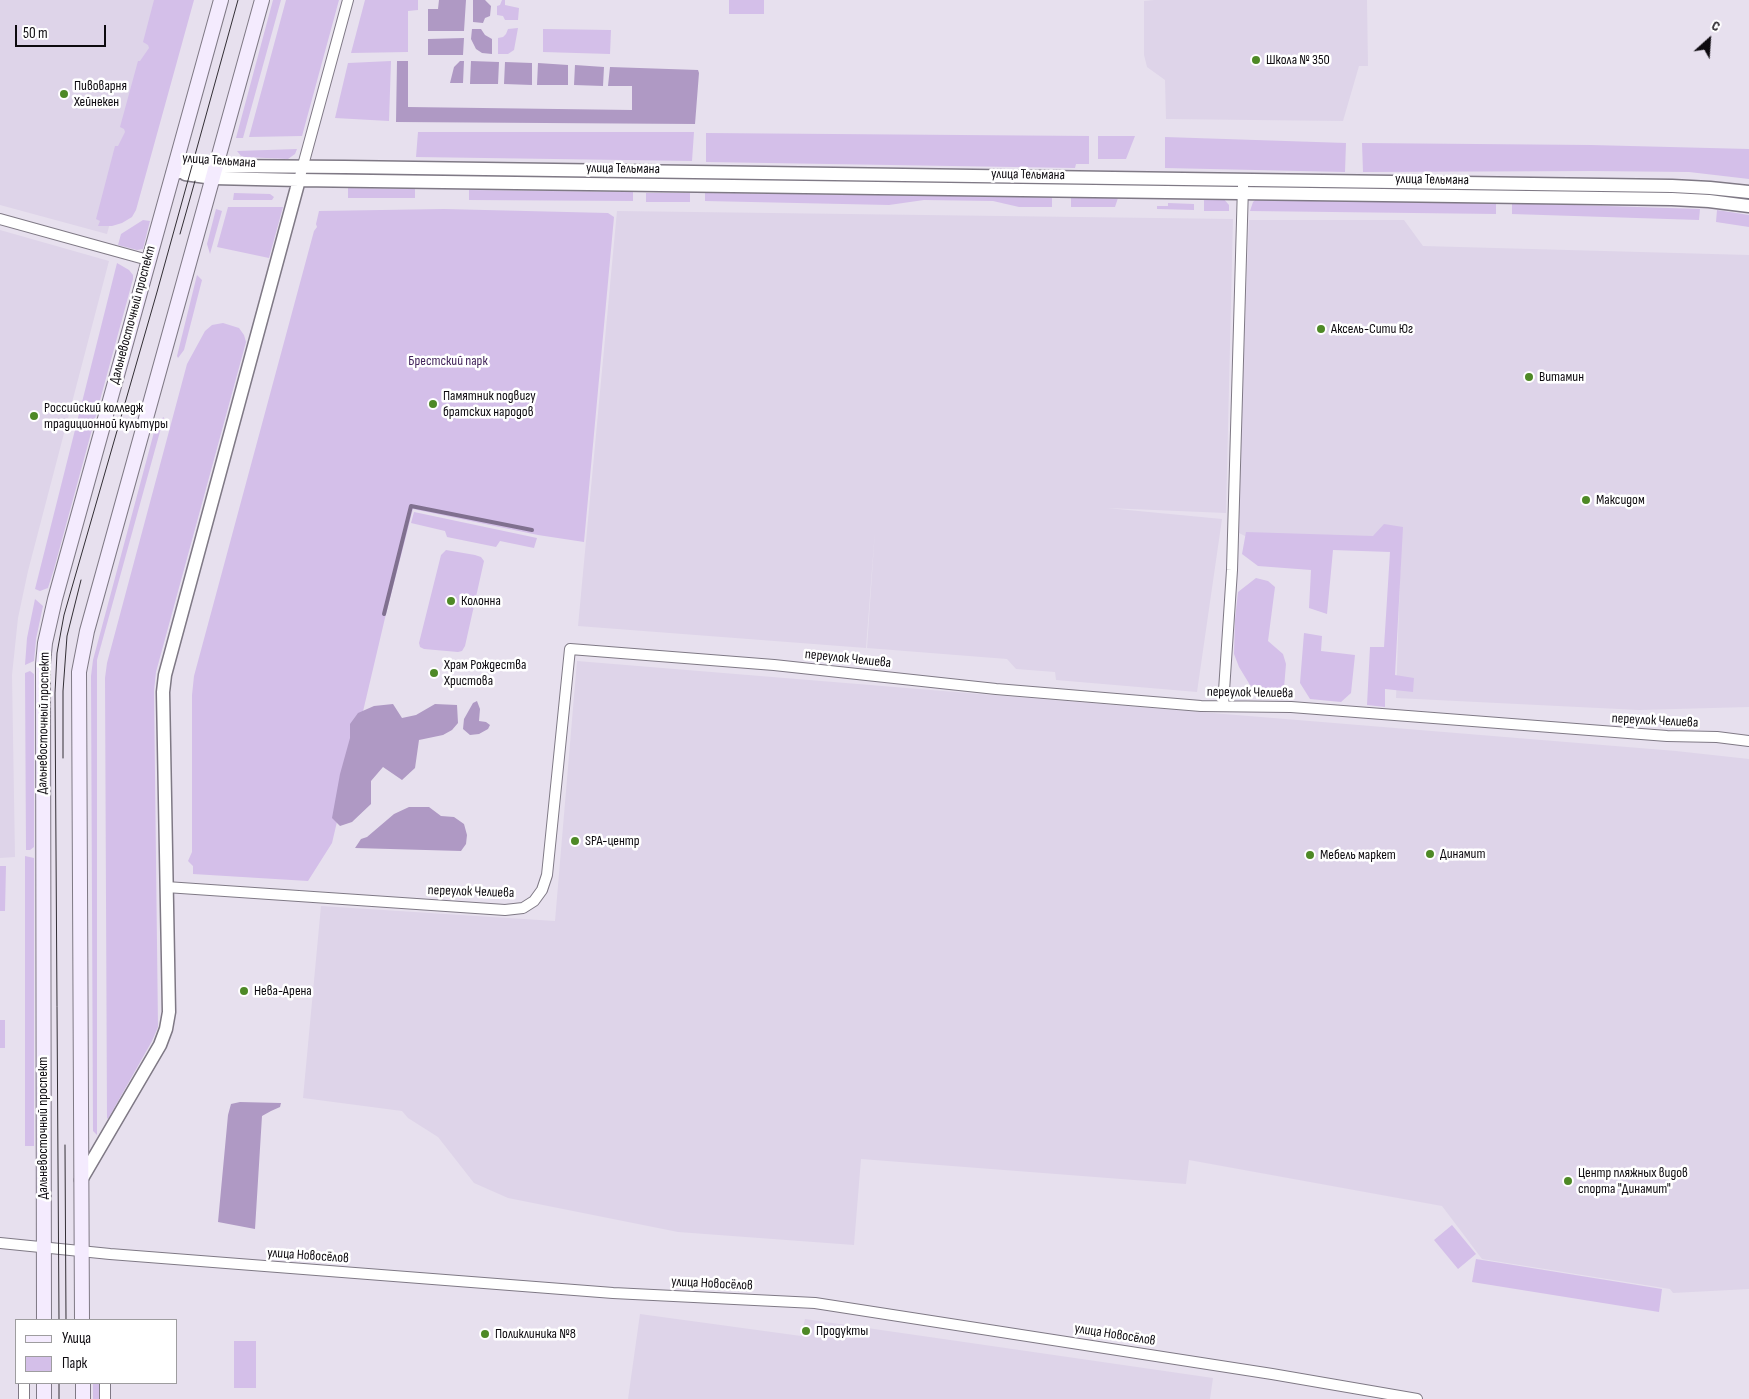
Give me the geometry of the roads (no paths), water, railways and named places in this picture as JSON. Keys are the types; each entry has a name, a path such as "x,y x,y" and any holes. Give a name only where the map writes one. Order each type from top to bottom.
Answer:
{"main road":[{"name":"Дальневосточный проспект","path":"44,1319 43,664 45,643 148,260 221,0"},
{"path":"82,1319 79,672 87,631 262,0"},
{"path":"44,1384 44,1399"},
{"path":"83,1384 83,1399"}],"street":[{"path":"81,1180 156,1052 166,1029 169,1012 163,692 165,675 348,0"},
{"name":"улица Тельмана","path":"173,173 303,167 1243,186 1672,199 1749,206"},
{"name":"улица Тельмана","path":"215,172 299,180 1243,186 1672,186 1749,192"},
{"path":"1224,706 1233,560 1243,186"},
{"path":"0,219 148,260"},
{"name":"переулок Челиева","path":"166,888 506,910 523,908 534,901 542,890 547,875 570,649 1201,706 1291,707 1667,736 1749,740"},
{"name":"улица Новосёлов","path":"0,1243 603,1292 816,1303 1417,1399"},
{"path":"24,1384 24,1399"},
{"path":"105,1384 105,1399"}],"waterway":[{"path":"384,614 411,506 532,530"}],"tram line":[{"path":"59,1319 55,693 57,653 64,615 157,292 238,0"},
{"path":"180,234 195,181"},
{"path":"63,758 63,691 67,636 81,580"},
{"path":"65,1145 66,1319"},
{"path":"59,1384 59,1399"}],"place":[{"name":"Школа № 350","path":"1256,60"},
{"name":"Пивоварня Хейнекен","path":"64,94"},
{"name":"Аксель-Сити Юг","path":"1321,329"},
{"name":"Витамин","path":"1529,377"},
{"name":"Памятник подвигу братских народов","path":"433,404"},
{"name":"Российский колледж традиционной культуры","path":"34,416"},
{"name":"Максидом","path":"1586,500"},
{"name":"Колонна","path":"451,601"},
{"name":"Храм Рождества Христова","path":"434,673"},
{"name":"SPA-центр","path":"575,841"},
{"name":"Динамит","path":"1430,854"},
{"name":"Мебель маркет","path":"1310,855"},
{"name":"Нева-Арена","path":"244,991"},
{"name":"Центр пляжных видов спорта \"Динамит\"","path":"1568,1181"},
{"name":"Продукты","path":"806,1331"},
{"name":"Поликлиника №8","path":"485,1334"}],"park label":[{"name":"Брестский парк","path":"448,361"}]}
